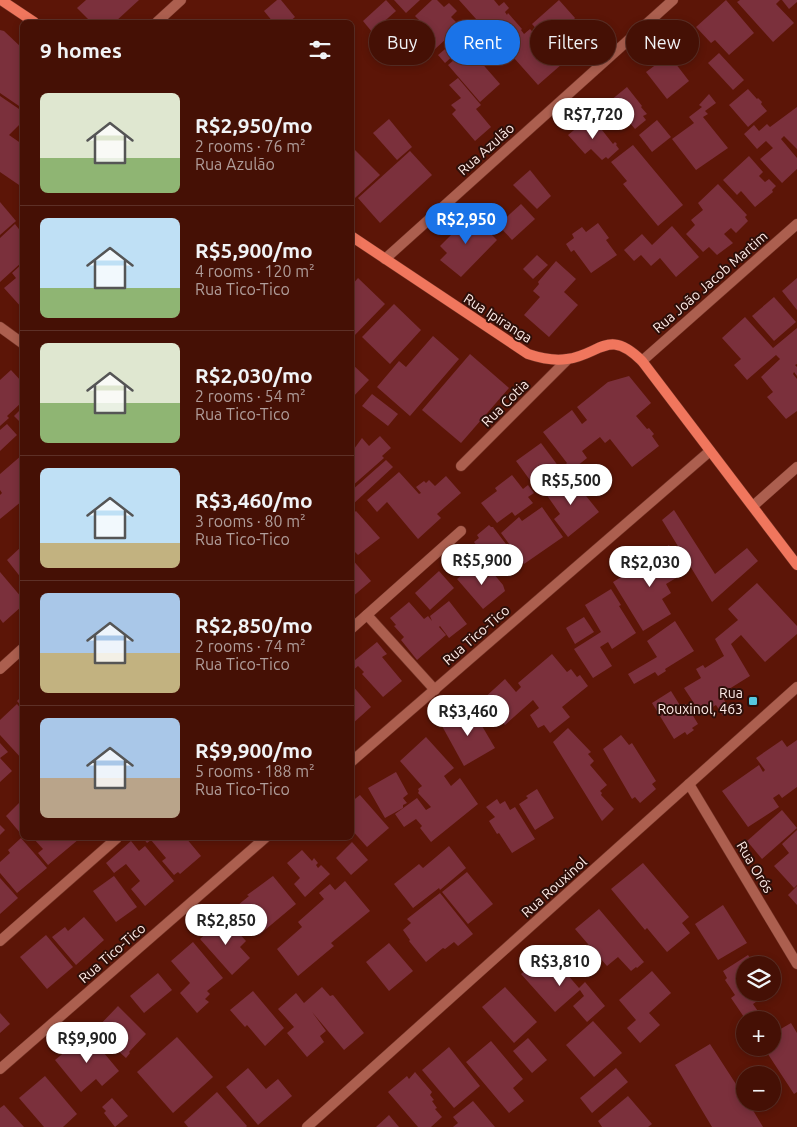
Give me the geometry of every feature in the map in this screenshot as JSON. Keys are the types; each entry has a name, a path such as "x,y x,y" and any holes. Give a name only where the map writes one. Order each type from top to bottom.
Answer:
{"street":[{"path":"1,0 31,20"},
{"path":"159,20 181,0"},
{"name":"Rua Azulão","path":"385,259 672,0"},
{"name":"Rua João Jacob Martim","path":"642,361 797,224"},
{"name":"Rua Ipiranga","path":"354,238 528,354 540,358 568,359 609,344 622,346 633,352 642,361 797,565"},
{"path":"2,331 20,342"},
{"name":"Rua Cotia","path":"461,466 568,359"},
{"name":"Rua Tico-Tico","path":"354,759 710,450"},
{"path":"753,506 797,467"},
{"path":"354,626 461,531"},
{"path":"367,615 435,690"},
{"path":"0,669 20,651"},
{"name":"Rua Rouxinol","path":"307,1127 797,687"},
{"name":"Rua Orós","path":"689,784 797,964"},
{"path":"0,942 115,840"},
{"name":"Rua Tico-Tico","path":"0,1069 263,840"}],"building":[{"path":"86,0 139,0 117,20 89,20 77,8"},
{"path":"277,0 281,0 295,17 291,20 271,20 264,11"},
{"path":"386,0 396,11 386,20 369,20 369,28 363,21"},
{"path":"394,0 420,0 406,13"},
{"path":"432,0 437,0 444,7 449,3 457,11 451,17 454,20 445,20 445,40 435,49 435,20 419,20 415,16"},
{"path":"459,0 494,0 499,6 504,2 509,8 505,12 514,20 477,20"},
{"path":"559,0 575,18 573,20 536,20"},
{"path":"726,0 754,33 729,55 715,40 711,43 699,30 699,24"},
{"path":"740,0 780,0 776,4 794,23 773,42 737,2"},
{"path":"782,0 797,0 797,2 789,9"},
{"path":"520,27 524,34 530,29 530,65 561,65 538,85 520,65"},
{"path":"0,30 4,31 20,46 20,107 0,93"},
{"path":"445,49 445,63 438,55"},
{"path":"719,53 744,80 733,90 708,63"},
{"path":"448,65 483,65 500,84 480,102"},
{"path":"655,65 677,65 689,81 667,99 646,72"},
{"path":"458,78 481,105 476,109 491,127 475,141 452,114 456,110 451,105 461,98 449,85"},
{"path":"627,87 647,114 643,116 646,120 635,129 621,112 615,117 605,105"},
{"path":"748,89 762,102 761,104 767,111 748,127 729,105"},
{"path":"709,94 716,103 705,111 708,114 703,117 728,148 696,170 672,139 694,123 689,117 702,107 699,105"},
{"path":"0,96 20,110 20,124 9,135 20,143 20,186 0,172"},
{"path":"797,107 797,149 784,136 781,139 797,158 797,169 782,183 760,159 773,148 766,141 757,149 744,134 754,125 759,131 767,124 770,127"},
{"path":"591,116 613,144 615,142 617,144 619,149 608,159 606,157 602,160 591,149 585,154 568,135"},
{"path":"389,119 412,147 397,160 373,133"},
{"path":"657,120 671,137 652,152 639,135"},
{"path":"633,145 683,205 658,226 623,184 627,181 611,162"},
{"path":"354,149 380,175 354,197"},
{"path":"410,151 432,175 380,223 358,198"},
{"path":"749,156 763,172 759,176 765,182 769,179 776,186 772,190 773,192 755,207 741,191 737,195 723,180"},
{"path":"530,170 551,196 537,209 513,185"},
{"path":"718,184 747,215 745,217 748,221 736,233 731,228 724,234 733,243 717,255 709,247 703,252 686,234 695,225 691,220 703,210 698,203"},
{"path":"0,202 16,221 0,235"},
{"path":"521,204 535,219 512,240 498,225"},
{"path":"470,213 497,240 461,277 440,260 447,253 440,246"},
{"path":"598,223 609,238 606,240 617,255 591,273 574,250 571,252 566,244 574,238 572,234 582,227 586,232"},
{"path":"15,224 20,230 20,264 0,282 0,238"},
{"path":"672,226 699,257 676,277 660,258 651,266 641,255 634,261 624,250 642,234 652,245"},
{"path":"537,255 548,265 533,279 523,269"},
{"path":"556,261 576,279 564,292 578,305 549,337 524,315 540,297 533,291 539,284 538,282"},
{"path":"20,266 20,306 4,288 16,278 12,273"},
{"path":"358,278 385,304 354,336 354,283"},
{"path":"797,278 797,310 782,291"},
{"path":"774,297 796,322 774,341 752,316"},
{"path":"394,304 421,330 390,364 362,337"},
{"path":"745,317 773,348 797,328 797,364 795,365 797,367 797,376 794,372 793,374 797,379 797,411 786,419 767,397 773,392 761,377 780,359 776,355 747,380 734,365 741,359 722,338"},
{"path":"433,336 459,359 410,416 377,387 399,361 406,367"},
{"path":"470,354 509,388 461,443 422,410"},
{"path":"354,366 369,380 354,396"},
{"path":"11,370 20,380 20,404 7,416 9,418 0,426 0,380"},
{"path":"629,376 651,403 636,416 654,434 652,436 659,446 632,467 610,439 605,443 600,437 582,451 587,458 571,471 543,432 572,410 582,424 587,420 577,407 608,382"},
{"path":"372,394 398,414 388,426 362,406"},
{"path":"20,410 20,422 14,416"},
{"path":"7,424 17,435 0,451 0,430"},
{"path":"380,436 391,448 382,456 384,458 354,484 354,449 362,438 369,446"},
{"path":"541,443 565,475 550,486 545,480 535,487 516,461"},
{"path":"20,457 20,503 0,519 0,495 2,493 0,490 0,474"},
{"path":"386,460 393,467 354,503 354,488"},
{"path":"399,472 419,494 421,493 416,487 424,481 426,483 429,480 435,486 446,476 461,493 437,514 441,518 418,539 387,502 377,512 367,500"},
{"path":"512,475 523,489 528,485 534,493 528,497 533,503 515,516 512,512 497,523 481,503 497,491 495,488"},
{"path":"566,476 571,483 574,481 599,512 568,537 554,519 560,514 546,494"},
{"path":"542,507 563,537 524,564 501,533 519,517 522,521"},
{"path":"674,510 715,574 747,548 758,561 712,602 662,520"},
{"path":"356,511 380,538 358,555 354,551 354,513"},
{"path":"489,525 493,527 512,552 493,567 474,542 479,538 477,535"},
{"path":"669,545 686,572 666,584 671,593 662,599 671,614 643,631 613,582 641,565 647,574 652,571 645,560"},
{"path":"20,548 20,576 7,560"},
{"path":"354,561 371,581 354,595"},
{"path":"475,564 487,578 493,573 503,585 505,591 483,609 457,579"},
{"path":"439,571 454,588 430,610 415,593"},
{"path":"0,572 20,596 20,608 3,623 0,619"},
{"path":"757,583 797,626 797,634 765,662 741,635 731,644 750,676 721,694 730,711 723,716 716,705 701,714 684,688 701,678 696,669 703,665 705,668 724,656 715,639 738,620 728,609"},
{"path":"611,589 636,633 612,649 608,642 600,647 612,666 593,678 574,649 601,632 585,605"},
{"path":"449,601 467,624 449,638 440,626 446,635 417,660 401,640 404,637 394,626 396,625 390,618 409,602 424,619 428,616 432,621 430,616"},
{"path":"584,617 594,632 575,644 566,628"},
{"path":"675,621 694,651 665,669 666,671 658,676 655,672 634,684 628,674 657,657 647,641"},
{"path":"377,642 387,654 382,657 402,681 383,697 362,674 364,672 358,666 354,669 355,660"},
{"path":"552,654 567,672 571,669 577,677 580,675 588,686 562,707 570,717 550,733 544,725 538,728 530,715 539,708 533,700 505,725 482,700 505,679 516,692 521,687 518,683"},
{"path":"354,687 371,707 354,722"},
{"path":"671,691 681,707 686,704 698,724 687,735 685,732 674,739 652,703"},
{"path":"17,704 20,708 20,757 0,735 0,720"},
{"path":"472,709 495,748 464,766 442,726"},
{"path":"568,728 591,752 588,754 594,761 590,765 607,785 600,791 601,795 614,809 602,821 553,742"},
{"path":"621,735 629,745 632,743 656,781 652,784 656,789 640,803 635,797 632,799 603,749"},
{"path":"426,737 454,768 444,776 451,786 460,778 478,804 431,842 420,828 422,826 416,819 404,827 395,814 417,798 426,810 431,807 418,793 418,789 422,786 400,761"},
{"path":"782,740 787,747 797,740 797,787 782,798 779,794 773,798 779,807 748,827 722,791 759,765 763,772 765,770 756,758"},
{"path":"0,743 8,752 0,758"},
{"path":"0,758 12,771 0,782"},
{"path":"396,772 408,794 403,798 407,803 403,805 403,808 385,818 368,788"},
{"path":"537,789 554,818 535,830 519,804 528,798 526,796"},
{"path":"360,795 389,828 367,847 354,832 354,800"},
{"path":"497,799 500,804 505,801 510,810 515,807 535,839 512,853 489,821 495,817 486,807"},
{"path":"20,802 20,833 6,816"},
{"path":"782,810 797,828 762,859 747,841"},
{"path":"0,825 5,830 0,835"},
{"path":"797,830 797,885 794,888 774,866 789,853 782,844"},
{"path":"20,839 23,840 47,868 17,893 0,873 0,862 10,853 8,850"},
{"path":"35,840 78,840 48,865 38,853 43,849"},
{"path":"151,840 188,840 201,856 180,874 178,872 174,875 162,861 166,858"},
{"path":"131,841 139,851 145,846 174,881 145,906 131,889 140,881 126,864 114,873 106,863"},
{"path":"352,842 368,860 351,875 336,858"},
{"path":"449,846 466,868 440,890 439,888 413,908 394,884 419,864 423,868"},
{"path":"302,850 312,861 314,858 318,863 316,865 318,868 321,865 330,874 305,897 294,884 300,878 287,863"},
{"path":"643,863 689,917 682,923 690,933 667,952 647,928 645,930 611,889"},
{"path":"467,872 493,904 468,924 442,892"},
{"path":"114,876 137,907 116,922 93,891"},
{"path":"273,876 296,904 259,935 257,932 253,936 232,910 249,896 247,895"},
{"path":"0,878 18,898 0,914"},
{"path":"345,881 370,911 331,943 334,946 298,976 277,949 302,927 298,922 324,899 319,893 330,884 335,890"},
{"path":"797,886 797,905 788,895"},
{"path":"440,893 473,934 458,946 454,942 445,949 443,948 426,962 409,941 403,930 411,923 407,919"},
{"path":"723,905 747,943 718,960 695,924"},
{"path":"599,909 644,962 637,968 631,971 618,957 607,966 575,929"},
{"path":"84,917 104,940 76,965 52,937 65,927 68,931"},
{"path":"224,917 246,941 240,947 250,958 232,975 200,939"},
{"path":"46,935 73,967 47,989 20,957"},
{"path":"193,942 223,978 207,991 210,994 205,999 209,1002 197,1013 180,993 190,983 171,961"},
{"path":"389,943 413,971 389,991 366,962"},
{"path":"547,951 579,988 585,982 605,1006 587,1022 573,1006 584,996 580,990 555,1012 521,974"},
{"path":"736,963 736,1001 757,1001 753,1004 758,1011 740,1011 731,998 735,995 725,980 727,978 723,971"},
{"path":"652,971 671,993 649,1013 660,1025 640,1043 627,1028 636,1020 619,1000"},
{"path":"158,973 172,990 144,1013 130,996"},
{"path":"322,987 330,996 333,995 364,1033 344,1050 312,1012 326,1031 320,1036 324,1042 307,1057 287,1033 294,1027 278,1009 296,993 304,1003"},
{"path":"505,987 537,1022 514,1043 482,1007"},
{"path":"253,991 284,1028 265,1046 247,1025 245,1027 230,1010"},
{"path":"118,1006 146,1034 129,1052 126,1058 95,1030"},
{"path":"0,1013 10,1024 0,1033"},
{"path":"593,1021 622,1053 594,1077 566,1045"},
{"path":"791,1023 797,1033 797,1092 794,1094 781,1074 781,1066 776,1066 769,1056 781,1056 781,1029"},
{"path":"89,1035 119,1071 102,1086 96,1079 81,1092 55,1060 72,1046 74,1048"},
{"path":"177,1037 213,1077 173,1113 137,1072"},
{"path":"528,1038 547,1060 532,1073 513,1051"},
{"path":"491,1041 523,1079 513,1088 524,1101 509,1113 466,1062"},
{"path":"710,1044 736,1084 736,1111 753,1111 763,1127 712,1127 675,1065"},
{"path":"449,1047 480,1086 454,1108 422,1070"},
{"path":"248,1068 266,1089 278,1079 292,1096 258,1125 226,1087"},
{"path":"616,1068 628,1082 592,1113 580,1098"},
{"path":"415,1072 432,1092 430,1095 437,1108 435,1109 442,1117 431,1127 418,1127 388,1092 407,1076 409,1079"},
{"path":"45,1076 77,1114 63,1127 44,1127 19,1098"},
{"path":"217,1092 247,1126 188,1127 184,1122"},
{"path":"628,1096 652,1124 648,1127 602,1127 598,1121"},
{"path":"112,1098 128,1116 115,1127 104,1113 106,1111 102,1107"},
{"path":"473,1101 495,1127 453,1127 458,1123 453,1117"},
{"path":"4,1105 24,1127 0,1127 0,1108"},
{"path":"389,1115 399,1127 376,1127"}],"place":[{"name":"Rua Rouxinol, 463","path":"753,701"}]}
